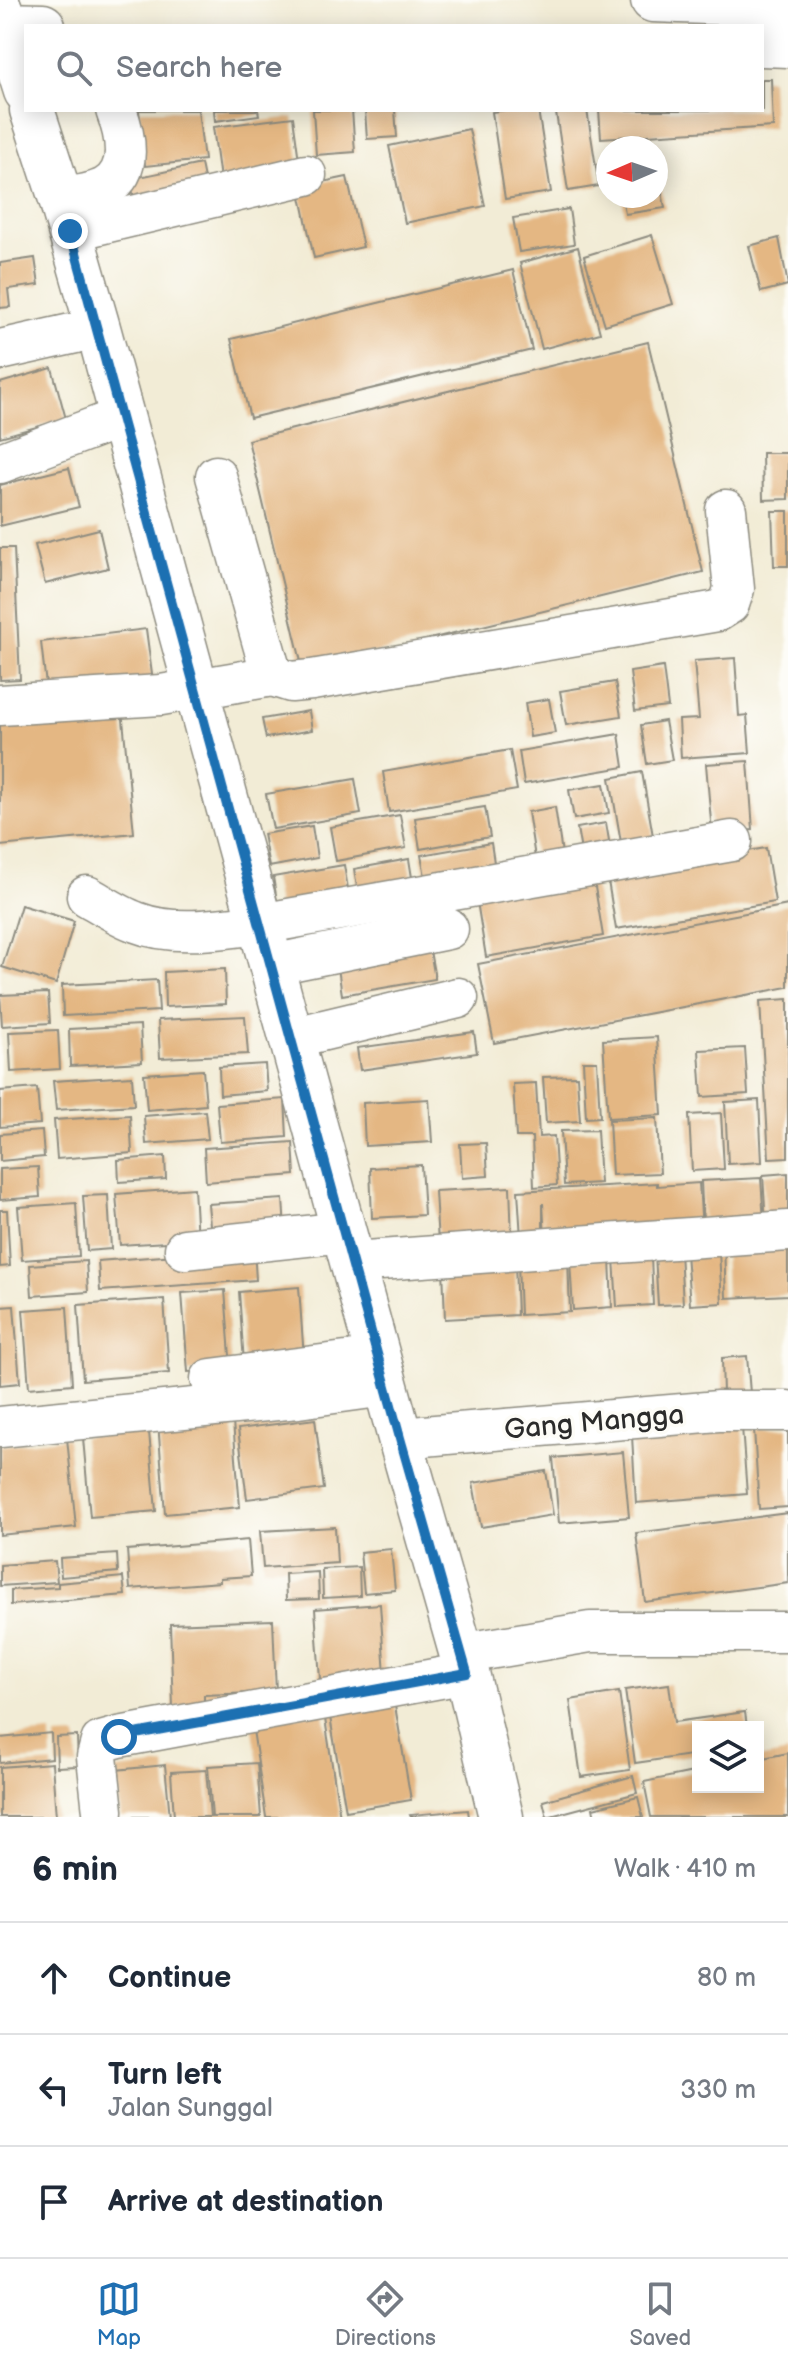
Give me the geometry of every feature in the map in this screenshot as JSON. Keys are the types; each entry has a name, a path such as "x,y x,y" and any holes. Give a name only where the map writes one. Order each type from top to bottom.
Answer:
{"main road":[{"path":"653,0 761,14 788,45"},
{"path":"12,21 24,81"},
{"path":"33,112 98,328 464,1663 501,1817"}],"street":[{"path":"66,215 120,174 126,136 117,112"},
{"path":"66,215 306,175"},
{"path":"0,350 98,328"},
{"path":"0,463 122,417"},
{"path":"216,476 272,676"},
{"path":"0,705 161,695 272,676 291,682 312,680 718,611 729,604 734,589 726,510"},
{"path":"87,896 135,922 165,929 218,928 260,924 732,841"},
{"path":"271,965 448,929"},
{"path":"291,1038 458,998"},
{"path":"185,1249 348,1247 788,1231"},
{"path":"9,1413 298,1398 382,1372"},
{"name":"Gang Mangga","path":"400,1438 718,1411 788,1411"},
{"path":"103,1811 97,1757 101,1742 119,1737 464,1663 590,1632 788,1632"}],"building":[{"path":"764,79 771,79 773,127 601,136 599,112 764,112"},
{"path":"139,112 198,112 204,160 145,166"},
{"path":"214,112 258,112 259,115 215,121"},
{"path":"313,112 352,112 355,152 316,155"},
{"path":"365,112 395,112 397,137 367,139"},
{"path":"492,112 538,112 551,192 505,199"},
{"path":"587,112 596,186 568,191 556,113"},
{"path":"293,117 300,168 220,179 213,127"},
{"path":"469,129 485,206 405,223 389,146"},
{"path":"201,164 207,193 136,208 130,179"},
{"path":"347,177 363,247 314,258 299,187"},
{"path":"624,208 665,208 625,214"},
{"path":"569,209 574,244 519,252 513,218"},
{"path":"652,235 673,304 605,325 584,256"},
{"path":"779,238 788,285 761,292 749,246"},
{"path":"578,247 600,333 542,349 520,263"},
{"path":"35,258 39,285 8,289 10,307 0,308 0,263"},
{"path":"513,270 532,350 250,418 231,339"},
{"path":"648,342 703,572 303,670 248,440"},
{"path":"52,368 66,419 0,437 0,383"},
{"path":"762,453 788,453 788,499 763,500"},
{"path":"69,468 79,507 0,526 0,485"},
{"path":"772,511 788,511 788,566 774,566"},
{"path":"99,529 108,568 45,584 35,545"},
{"path":"0,548 14,548 20,679 0,680"},
{"path":"146,629 153,682 47,694 41,642"},
{"path":"735,658 739,716 747,715 750,753 681,758 679,720 699,719 694,661"},
{"path":"663,667 668,707 635,711 630,672"},
{"path":"615,682 621,716 566,725 560,691"},
{"path":"121,699 134,833 0,846 0,711"},
{"path":"549,699 555,733 530,737 525,703"},
{"path":"309,711 312,730 266,738 262,719"},
{"path":"665,721 672,760 647,764 641,725"},
{"path":"619,734 624,767 524,784 519,751"},
{"path":"510,750 517,790 389,812 383,772"},
{"path":"748,761 753,830 712,833 706,764"},
{"path":"642,772 654,842 622,848 610,778"},
{"path":"355,779 361,814 273,829 266,794"},
{"path":"604,784 609,813 574,819 569,790"},
{"path":"485,807 490,837 420,849 415,818"},
{"path":"555,807 563,860 536,864 528,812"},
{"path":"400,815 406,848 336,861 330,827"},
{"path":"606,823 611,852 582,857 577,828"},
{"path":"312,826 317,858 269,867 263,834"},
{"path":"491,843 495,869 426,881 421,855"},
{"path":"766,848 775,902 616,929 607,875"},
{"path":"409,859 414,890 359,899 354,869"},
{"path":"344,865 350,901 279,913 273,877"},
{"path":"593,875 603,936 486,957 476,895"},
{"path":"21,905 74,921 56,984 2,967"},
{"path":"788,905 788,987 494,1043 478,964"},
{"path":"429,945 435,979 342,995 337,961"},
{"path":"225,969 226,1004 165,1007 164,972"},
{"path":"157,980 159,1011 63,1016 62,985"},
{"path":"48,993 50,1023 2,1026 0,995"},
{"path":"788,999 788,1157 769,1158 760,1001"},
{"path":"245,1016 248,1054 160,1058 158,1020"},
{"path":"140,1025 142,1062 70,1066 69,1029"},
{"path":"58,1030 60,1069 11,1072 9,1032"},
{"path":"474,1032 477,1053 360,1070 357,1048"},
{"path":"657,1037 662,1115 608,1118 603,1040"},
{"path":"745,1048 748,1094 702,1097 699,1050"},
{"path":"583,1061 597,1061 600,1117 586,1118"},
{"path":"265,1064 267,1091 220,1095 219,1067"},
{"path":"203,1070 206,1105 147,1110 144,1074"},
{"path":"132,1076 134,1105 56,1110 53,1081"},
{"path":"577,1076 580,1121 546,1123 543,1077"},
{"path":"536,1083 539,1137 554,1136 557,1185 534,1187 532,1137 516,1137 513,1084"},
{"path":"37,1088 40,1124 0,1127 0,1091"},
{"path":"285,1099 287,1137 220,1142 217,1104"},
{"path":"429,1099 432,1142 365,1146 363,1103"},
{"path":"759,1100 762,1162 728,1164 725,1102"},
{"path":"205,1111 208,1139 146,1144 144,1116"},
{"path":"721,1113 724,1169 692,1171 689,1115"},
{"path":"130,1115 132,1153 57,1159 54,1120"},
{"path":"657,1118 660,1173 612,1175 609,1120"},
{"path":"597,1130 600,1183 564,1185 561,1131"},
{"path":"42,1131 44,1157 0,1161 0,1134"},
{"path":"293,1142 295,1175 206,1182 204,1148"},
{"path":"486,1143 488,1176 462,1178 460,1144"},
{"path":"165,1156 166,1179 119,1182 118,1160"},
{"path":"421,1165 424,1215 372,1218 370,1168"},
{"path":"38,1167 40,1197 0,1200 0,1169"},
{"path":"788,1173 788,1224 766,1225 763,1175"},
{"path":"761,1178 764,1222 703,1225 701,1181"},
{"path":"657,1183 657,1186 699,1183 702,1230 545,1240 543,1203 543,1237 521,1238 518,1191"},
{"path":"510,1187 512,1239 438,1243 435,1191"},
{"path":"194,1188 197,1240 120,1245 116,1194"},
{"path":"108,1195 111,1249 87,1251 83,1196"},
{"path":"283,1199 285,1230 211,1235 208,1204"},
{"path":"76,1203 79,1256 22,1260 18,1207"},
{"path":"0,1210 7,1210 10,1266 0,1267"},
{"path":"788,1242 788,1295 726,1298 724,1246"},
{"path":"254,1249 256,1280 100,1291 98,1261"},
{"path":"719,1251 722,1303 690,1305 686,1253"},
{"path":"680,1252 683,1304 658,1305 655,1254"},
{"path":"651,1256 653,1305 617,1307 614,1258"},
{"path":"610,1258 612,1307 573,1310 570,1261"},
{"path":"568,1259 570,1312 520,1315 518,1262"},
{"path":"86,1261 88,1292 32,1296 30,1265"},
{"path":"515,1264 517,1315 445,1319 443,1268"},
{"path":"299,1287 304,1359 244,1363 239,1292"},
{"path":"225,1290 231,1369 188,1372 182,1293"},
{"path":"164,1299 169,1373 83,1380 78,1305"},
{"path":"14,1306 20,1383 0,1385 0,1307"},
{"path":"67,1307 72,1384 29,1388 23,1310"},
{"path":"747,1356 750,1393 723,1394 722,1358"},
{"path":"315,1419 324,1489 247,1499 238,1429"},
{"path":"158,1422 233,1422 240,1507 165,1514"},
{"path":"742,1427 747,1494 636,1503 632,1436"},
{"path":"788,1427 788,1507 759,1509 754,1429"},
{"path":"149,1432 156,1511 90,1517 83,1438"},
{"path":"67,1438 76,1527 0,1535 0,1446"},
{"path":"623,1452 629,1517 559,1523 553,1458"},
{"path":"546,1471 553,1515 481,1527 473,1483"},
{"path":"788,1513 788,1583 645,1602 636,1533"},
{"path":"335,1527 337,1563 263,1568 260,1531"},
{"path":"248,1540 251,1576 220,1578 220,1582 130,1589 127,1550"},
{"path":"391,1549 395,1590 364,1593 360,1552"},
{"path":"117,1554 118,1572 61,1577 60,1558"},
{"path":"55,1561 57,1582 0,1586 0,1565"},
{"path":"359,1567 360,1596 323,1598 322,1569"},
{"path":"318,1572 319,1599 286,1600 285,1574"},
{"path":"123,1577 125,1595 11,1605 11,1590 58,1587 58,1583"},
{"path":"380,1604 385,1674 320,1679 315,1609"},
{"path":"273,1620 276,1692 204,1695 204,1706 173,1707 170,1624"},
{"path":"669,1684 674,1722 745,1712 746,1721 692,1721 692,1755 635,1763 625,1690"},
{"path":"619,1692 630,1770 581,1777 570,1700"},
{"path":"394,1700 411,1800 346,1811 329,1711"},
{"path":"324,1712 340,1817 266,1817 252,1723"},
{"path":"51,1733 52,1758 0,1763 0,1738"},
{"path":"77,1736 78,1766 57,1767 56,1737"},
{"path":"788,1753 788,1817 651,1817 644,1782 692,1772 692,1793 764,1793 764,1758"},
{"path":"52,1763 56,1817 0,1817 0,1767"},
{"path":"257,1763 261,1817 212,1817 208,1766"},
{"path":"165,1765 170,1817 121,1817 116,1770"},
{"path":"206,1770 210,1817 174,1817 171,1772"},
{"path":"633,1776 637,1793 547,1817 543,1801"},
{"path":"638,1797 643,1817 595,1817 593,1808"},
{"path":"468,1810 469,1817 410,1815"}],"route":[{"path":"70,231 467,1673 119,1737"}]}
